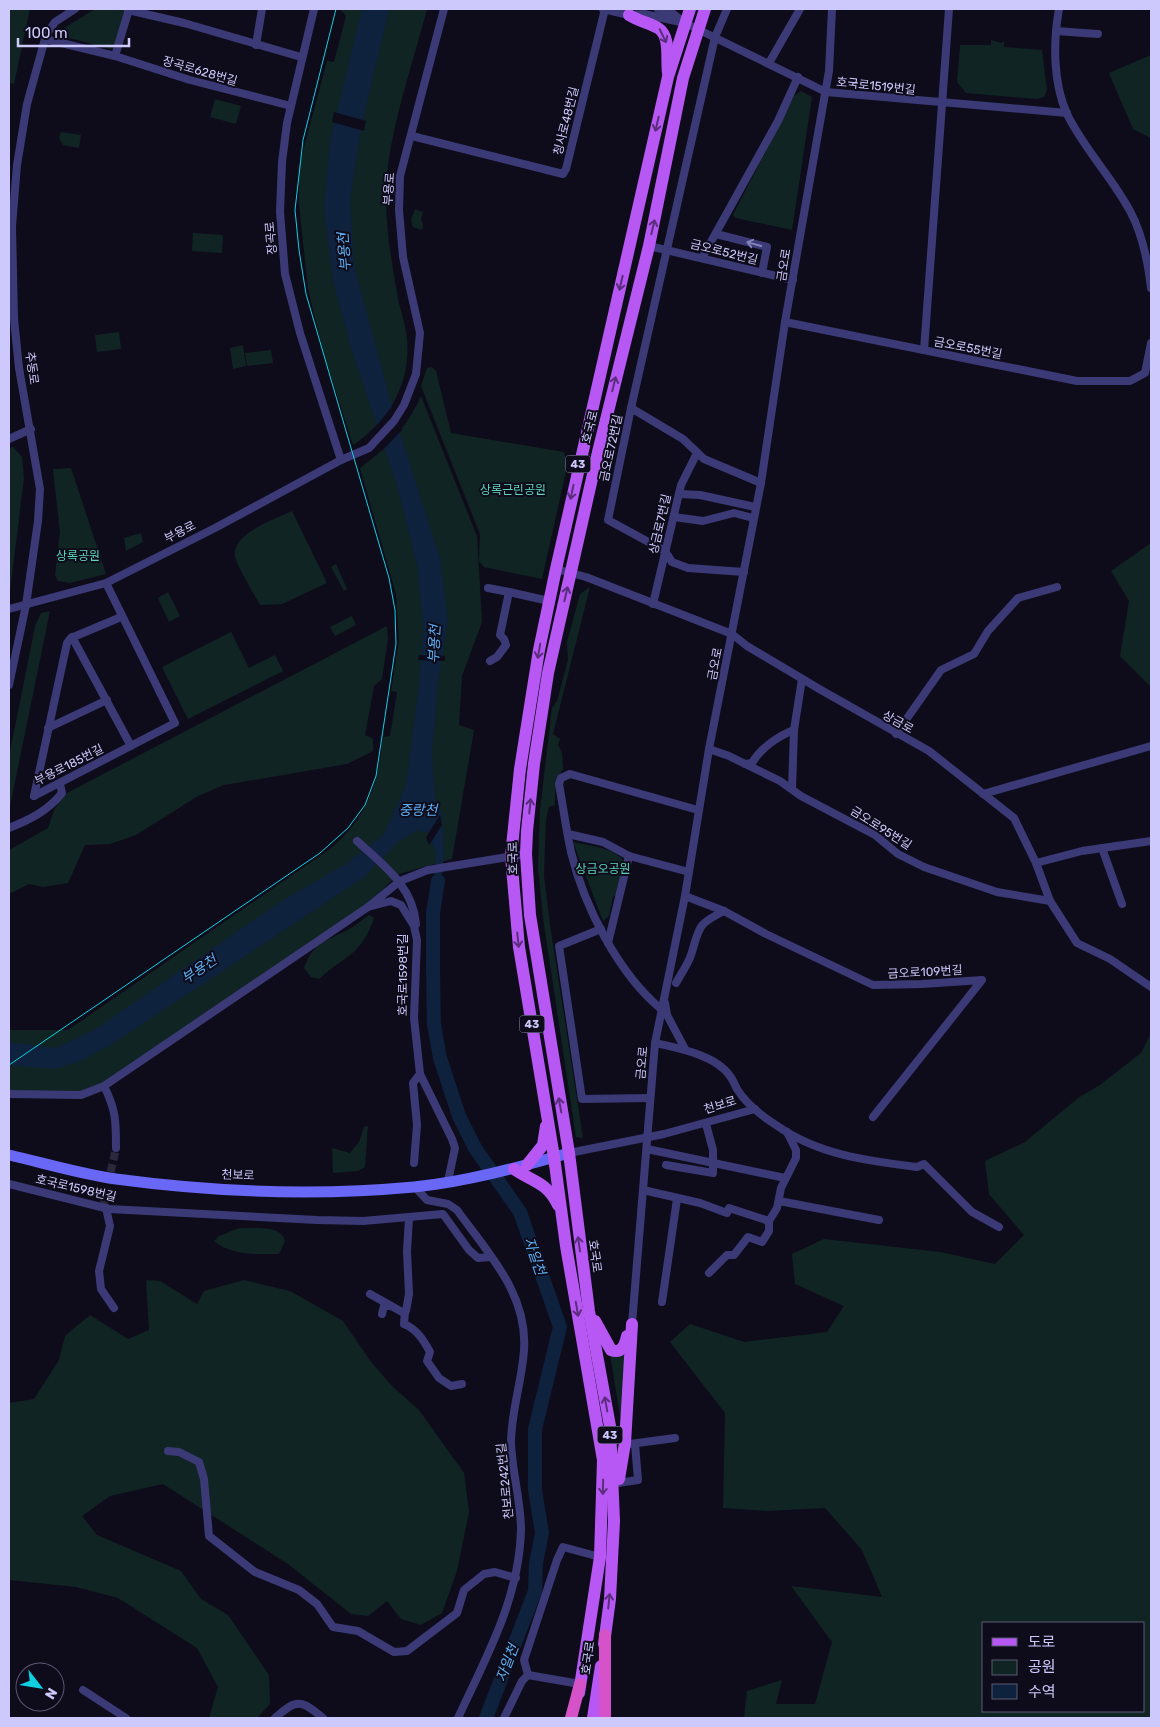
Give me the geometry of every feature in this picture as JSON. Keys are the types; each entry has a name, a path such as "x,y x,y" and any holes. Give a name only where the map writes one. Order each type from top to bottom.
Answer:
{"highway":[{"path":"605,1635 605,1718"},
{"path":"571,1718 580,1684"}],"main road":[{"name":"호국로","path":"576,1718 600,1557 603,1460 519,947 511,856 520,769 538,650 668,77 690,9"},
{"name":"호국로","path":"593,1718 610,1599 614,1521 610,1426 589,1311 569,1153 530,915 526,854 534,764 548,673 570,572 648,246 681,86 705,9"},
{"name":"호국로","path":"629,15 642,23 657,27 662,32 666,42 665,58 668,77"},
{"path":"514,891 520,889 523,892 524,906 530,915"},
{"path":"527,1165 543,1145 547,1114"},
{"name":"천보로","path":"9,1155 114,1179 230,1189 320,1191 415,1187 514,1169 569,1153"},
{"path":"514,1169 528,1179 543,1184 552,1192 562,1217"},
{"path":"589,1311 610,1350 613,1352 618,1352 624,1347 632,1324"},
{"path":"614,1521 618,1483 630,1444 632,1324"}],"street":[{"name":"추동로","path":"9,685 26,605 38,521 40,489 19,368 15,329 12,226 17,165 27,104 45,39 55,22 75,9"},
{"path":"114,56 128,9 184,23 301,58"},
{"path":"256,45 262,9"},
{"name":"장곡로","path":"314,9 287,123 280,193 285,274 300,333 341,460"},
{"name":"부용로","path":"9,609 106,583 215,528 341,460 369,448 394,422 404,405 416,374 420,332 403,256 399,210 400,176 444,9"},
{"path":"604,9 629,15 644,14 685,22"},
{"name":"청사로48번길","path":"412,136 562,174 566,169 604,9"},
{"path":"658,9 672,13 685,22"},
{"path":"631,408 715,37 727,9"},
{"path":"769,63 800,9"},
{"name":"금오로","path":"632,1324 655,1043 685,896 709,750 761,483 785,322 826,92 832,9"},
{"path":"924,350 948,9"},
{"path":"1059,9 1055,46 1059,90 1067,113 1130,211 1144,251 1151,288"},
{"name":"호국로1519번길","path":"685,22 826,92 941,104 1067,113"},
{"path":"1056,31 1098,34"},
{"name":"장곡로628번길","path":"45,39 114,56 190,80 291,106"},
{"path":"702,258 778,121 798,77"},
{"path":"716,234 766,247 762,273"},
{"name":"금오로52번길","path":"648,246 793,280"},
{"name":"금오로55번길","path":"785,322 1077,381 1130,381 1145,373 1151,343"},
{"name":"금오로72번길","path":"665,551 608,520 631,408 683,439 697,453 715,465 761,483"},
{"path":"9,439 31,429"},
{"name":"상금로7번길","path":"653,604 678,494 697,453"},
{"path":"678,494 700,495 755,507"},
{"path":"674,517 703,521 734,513 753,518"},
{"path":"665,551 672,562 688,568 744,572"},
{"name":"상금로","path":"556,569 570,572 732,634 747,646 802,679 929,751 1014,818 1036,863 1050,901 1077,943 1110,960 1151,987"},
{"name":"부용로185번길","path":"72,637 67,643 34,796 175,723 121,617 106,583"},
{"path":"896,734 941,670 974,654 988,631 1018,598 1057,587"},
{"path":"488,588 549,601"},
{"path":"490,661 497,657 506,645 500,635 509,592"},
{"path":"121,617 72,637 131,746"},
{"path":"792,789 794,730 802,679"},
{"path":"48,728 107,700"},
{"path":"745,764 752,763 756,756 783,734 794,730"},
{"path":"983,794 1151,746"},
{"name":"금오로95번길","path":"709,750 745,764 792,789 801,796 874,835 898,854 924,867 997,892 1050,901"},
{"path":"661,1009 630,976 601,929 587,898 571,853 559,784 561,778 567,774 698,810"},
{"path":"9,828 43,812 55,802 62,793 60,784"},
{"path":"568,834 603,842 629,856 689,872"},
{"path":"357,841 386,868 393,872 400,881 415,916 417,940"},
{"path":"1036,863 1102,848 1151,841"},
{"path":"1102,848 1122,904"},
{"path":"9,1094 81,1095 104,1086 368,908 400,881 428,870 526,854"},
{"path":"608,943 629,856"},
{"name":"금오로109번길","path":"685,896 724,911 766,934 872,985 982,980 873,1117"},
{"name":"호국로1598번길","path":"368,908 391,901 402,905 414,926 417,940 414,1018 420,1074 413,1083 417,1125 414,1163"},
{"path":"676,983 691,957 699,927 711,917 724,911"},
{"path":"601,929 559,946 582,1100 650,1098"},
{"path":"664,997 667,1015 685,1049"},
{"path":"655,1043 685,1049 709,1060 726,1071 738,1090 755,1109"},
{"path":"420,1074 452,1138 455,1148 448,1181"},
{"path":"104,1086 115,1112 118,1128 116,1148"},
{"name":"천보로","path":"569,1153 706,1124 755,1109 787,1132 826,1151 907,1166 917,1167 924,1164 972,1212 999,1226"},
{"path":"666,1165 713,1173 714,1150 706,1124"},
{"path":"709,1273 727,1255 734,1254 748,1237 762,1242 769,1231 769,1221 774,1216 779,1201 780,1188 796,1158 796,1150 787,1132"},
{"path":"647,1148 786,1178"},
{"name":"호국로1598번길","path":"9,1184 106,1208 318,1220 409,1218 443,1214 469,1250 482,1260 491,1257"},
{"name":"천보로242번길","path":"415,1187 427,1200 448,1204 457,1210 517,1297 524,1332 523,1357 513,1413 511,1443 520,1512 520,1550 516,1578 504,1619 458,1718"},
{"path":"643,1190 700,1203 726,1213 729,1208 737,1209 769,1221"},
{"path":"662,1302 677,1199"},
{"path":"779,1201 879,1220"},
{"path":"106,1208 110,1226 99,1271 101,1289 114,1308"},
{"path":"409,1218 406,1251 409,1294 408,1308 404,1312 404,1324 412,1327 425,1342 430,1352 427,1361 439,1378 450,1386 462,1384"},
{"path":"370,1294 404,1312"},
{"path":"382,1314 384,1306 391,1306"},
{"path":"618,1483 638,1480 630,1444 675,1438"},
{"path":"168,1451 179,1452 200,1462 204,1480 208,1536 255,1572 299,1590 317,1604 333,1627 358,1631 394,1652 406,1651 457,1613 464,1590 484,1574 495,1572 516,1578"},
{"path":"528,1675 524,1660 557,1560 564,1547 600,1557"},
{"path":"528,1675 580,1684"},
{"path":"504,1718 522,1681 528,1675"},
{"path":"84,1690 126,1718"},
{"path":"275,1718 290,1704 296,1703 303,1704 323,1718"}],"green space":[{"path":"9,9 30,9 14,84 9,83"},
{"path":"95,9 125,9 116,46 111,49 62,36 61,30"},
{"path":"340,9 427,9 394,133 386,190 390,253 407,339 405,371 395,400 387,413 366,435 353,445 323,351 308,289 299,204 299,166 327,61 334,62 346,16"},
{"path":"991,40 1001,43 1004,41 1004,47 1042,50 1047,90 1044,97 1037,99 966,93 957,82 960,45 991,45"},
{"path":"1151,55 1151,138 1133,129 1109,73"},
{"path":"801,91 812,97 792,230 736,218 733,215 794,96"},
{"path":"215,99 241,106 236,124 210,117"},
{"path":"61,132 81,135 79,148 63,145 59,138"},
{"path":"415,209 423,212 421,220 423,224 422,230 413,227 411,220"},
{"path":"193,233 223,235 222,253 192,251"},
{"path":"119,332 121,349 97,352 95,335"},
{"path":"243,345 246,366 233,369 230,348"},
{"path":"271,350 273,363 247,366 245,353"},
{"name":"상록근린공원","path":"432,367 436,371 451,433 564,452 567,467 542,579 484,567 479,561 480,534 421,386 427,368"},
{"path":"421,396 477,536 482,622 462,676 459,725 474,730 452,859 399,874 364,907 106,1082 81,1094 9,1091 9,1030 68,1030 330,849 354,825 362,812 374,785 383,737 390,736 397,692 391,691 399,641 396,594 360,468 379,453 403,427"},
{"path":"13,447 22,457 24,478 9,599 9,448"},
{"name":"상록공원","path":"71,468 106,574 70,583 58,581 55,575 60,532 53,469"},
{"path":"292,511 327,583 282,604 260,605 236,560 236,548 240,540 256,528"},
{"path":"141,533 143,542 126,551 124,538"},
{"path":"1151,543 1151,687 1120,656 1129,601 1111,571"},
{"path":"336,564 347,589 344,591 331,567"},
{"path":"590,587 553,734 560,739 558,745 562,753 563,769 555,791 555,805 549,807 546,819 544,876 583,1138 576,1137 543,918 538,867 540,810 552,708 557,701 568,660 567,642 580,594"},
{"path":"168,592 180,616 169,622 158,598"},
{"path":"50,611 9,811 9,757 35,626 41,613"},
{"path":"352,616 356,625 335,636 330,627"},
{"path":"387,626 388,639 382,679 374,686 365,735 373,739 373,751 347,764 224,785 198,796 136,835 110,844 85,845 68,883 43,887 29,884 9,894 9,850 48,828 54,810 65,794"},
{"path":"231,632 249,668 275,655 283,671 188,719 162,667"},
{"name":"상금오공원","path":"573,842 608,850 625,862 618,893 613,897 609,916 603,921"},
{"path":"369,915 374,918 364,940 358,947 319,979 311,977 304,968 315,948 352,928"},
{"path":"1151,1033 1151,1718 744,1718 747,1691 782,1680 776,1704 815,1704 832,1642 791,1586 882,1597 862,1550 825,1508 766,1511 723,1508 725,1413 670,1342 690,1324 744,1342 827,1332 844,1306 795,1284 792,1254 824,1239 940,1252 995,1264 1024,1235 989,1194 985,1161 1025,1142 1078,1098 1100,1085 1141,1053"},
{"path":"368,1126 365,1167 358,1171 333,1173 332,1148 350,1153 359,1142 364,1127"},
{"path":"239,1228 266,1228 278,1232 285,1241 279,1254 262,1254 236,1252 214,1241 219,1236"},
{"path":"146,1280 160,1281 197,1304 204,1291 244,1280 290,1291 343,1321 371,1362 393,1387 419,1410 464,1473 469,1512 457,1571 442,1613 421,1625 401,1619 387,1601 368,1616 351,1614 288,1564 163,1484 110,1496 82,1516 97,1535 181,1571 201,1599 228,1615 269,1675 270,1704 257,1718 209,1718 218,1687 197,1648 118,1598 76,1587 9,1580 9,1403 34,1399 59,1360 65,1336 90,1315 128,1339 149,1330"},
{"path":"626,1351 621,1422 610,1354"}],"water":[{"name":"중랑천","path":"362,9 389,9 362,124 350,199 354,265 395,418 440,558 448,621 438,683 432,753 435,799 442,813 444,854 439,898 433,897 436,854 428,833 417,830 398,842 363,878 109,1046 80,1061 55,1069 9,1065 9,1042 56,1048 96,1029 280,902 346,864 384,834 406,785 419,686 423,627 418,570 397,485 351,348 333,281 324,208 330,141"}],"pier":[{"path":"334,112 366,121 364,131 332,122"},
{"path":"394,404 402,430 382,451 374,429"},
{"path":"419,655 445,656 445,661 418,660"},
{"path":"440,815 442,825 429,845 426,837"}],"waterway":[{"name":"자일천","path":"438,881 433,913 433,969 434,1024 440,1058 459,1116 475,1148 520,1212 560,1327 535,1429 535,1490 542,1533 536,1563 535,1591 486,1718"}],"tunnel":[{"path":"103,1207 116,1148"}],"tram line":[{"path":"9,1065 320,853 348,828 365,805 376,776 396,644 395,610 389,578 306,294 295,210 303,140 336,9"}],"water label":[{"name":"부용천","path":"344,252"},
{"name":"부용천","path":"434,644"},
{"name":"부용천","path":"199,969"}]}
